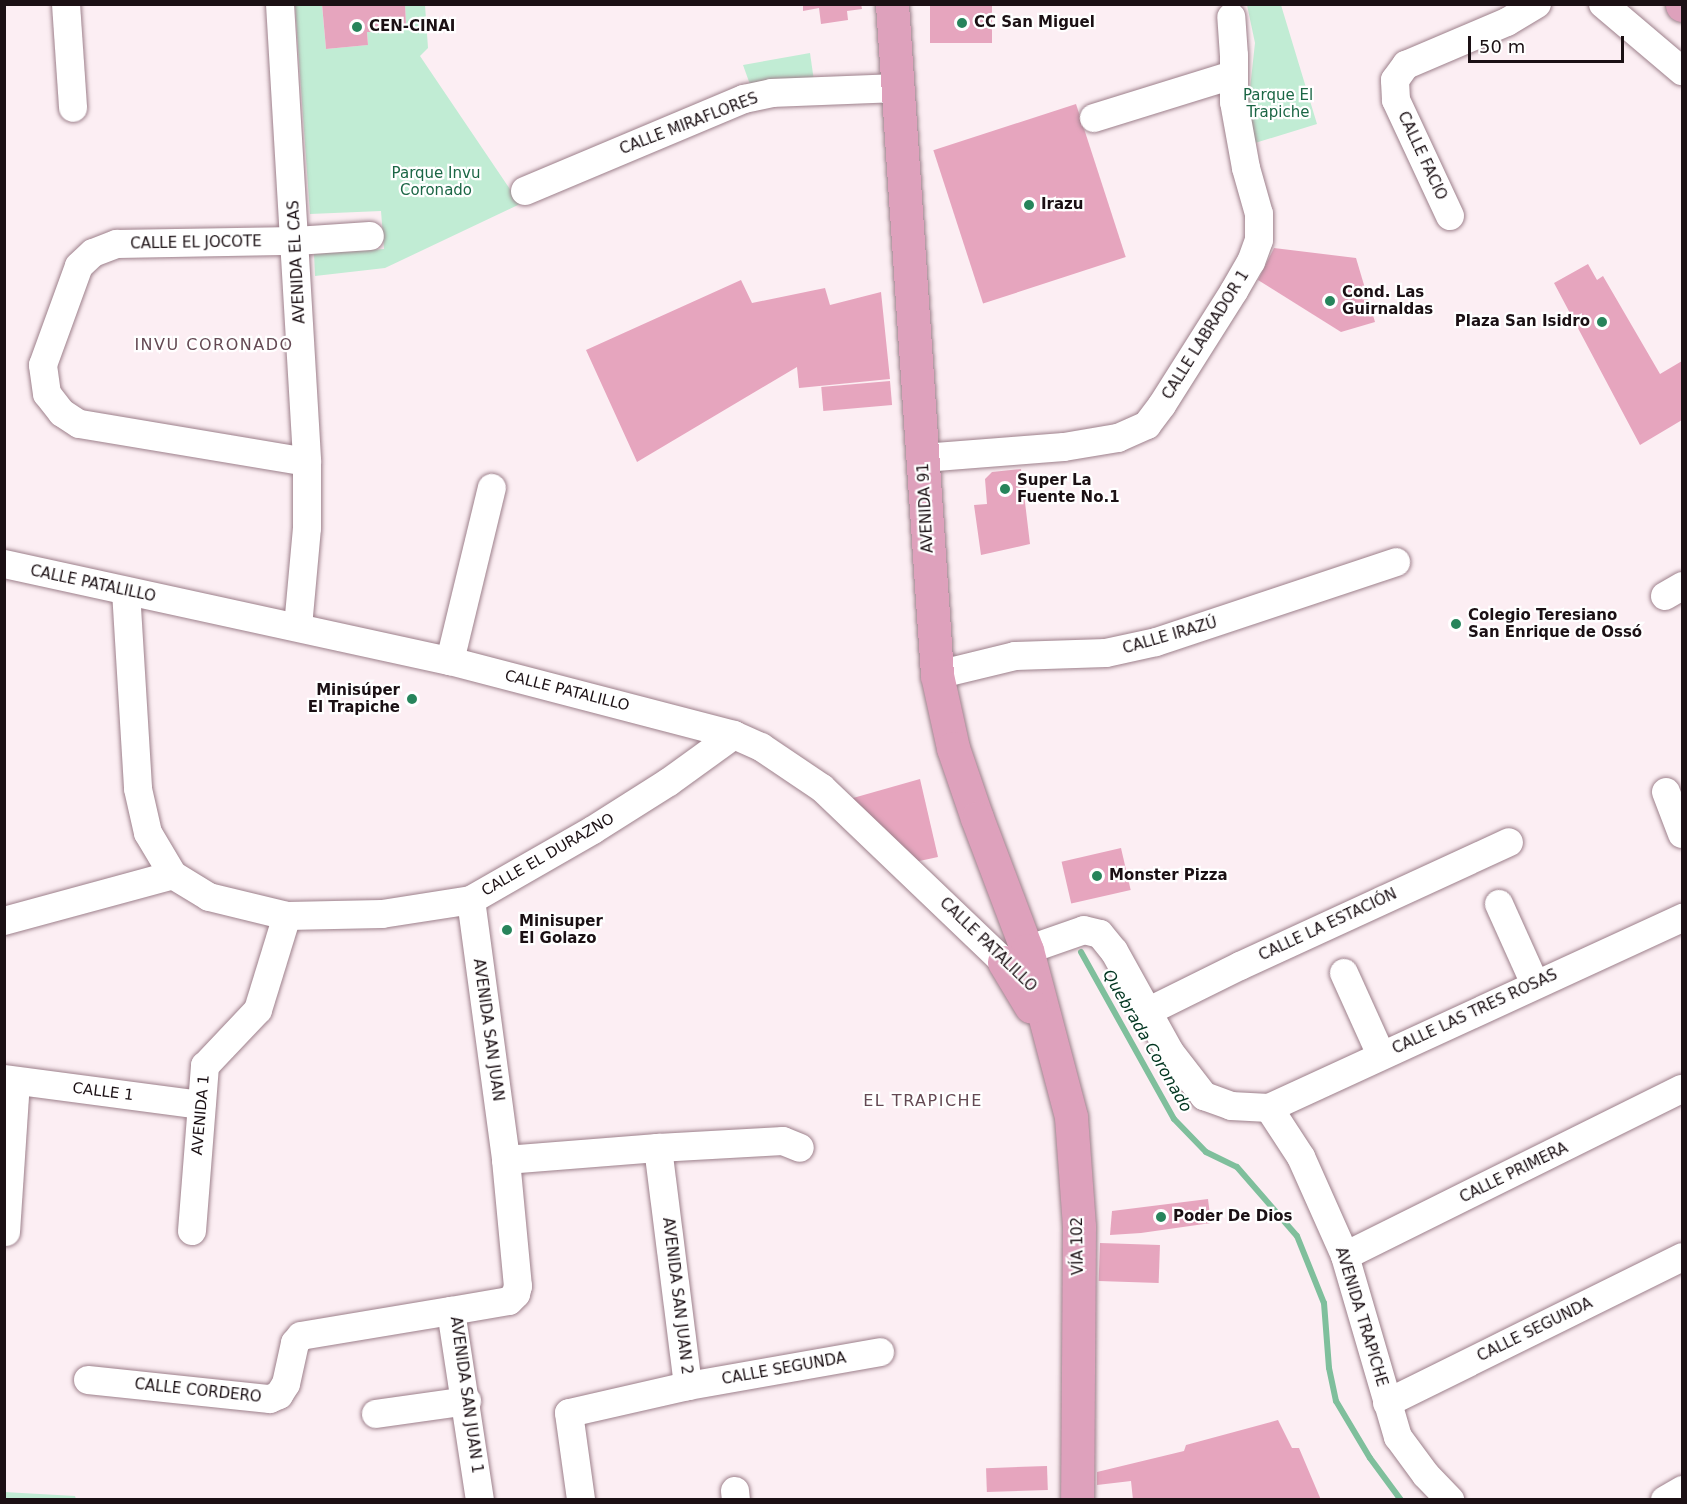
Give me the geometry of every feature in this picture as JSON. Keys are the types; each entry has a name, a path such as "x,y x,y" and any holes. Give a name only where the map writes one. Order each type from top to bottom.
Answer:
{"main road":[{"name":"AVENIDA 91","path":"892,4 937,675 953,748 977,818 1016,956 1040,996"},
{"path":"1016,956 1033,1012 1057,1065"},
{"name":"VÍA 102","path":"1040,996 1071,1117 1078,1227 1077,1500"}],"street":[{"path":"66,4 74,108"},
{"name":"AVENIDA EL CAS","path":"280,4 308,462 307,528 298,627"},
{"name":"CALLE FACIO","path":"1450,216 1396,100 1395,80 1406,65 1507,22 1537,4"},
{"path":"1603,4 1683,71"},
{"name":"CALLE LABRADOR 1","path":"923,458 1064,447 1118,438 1147,425 1234,291 1251,262 1259,240 1260,214 1241,142 1234,102 1231,17"},
{"path":"1094,118 1233,75"},
{"name":"CALLE MIRAFLORES","path":"525,191 744,99 772,93 897,88"},
{"name":"CALLE EL JOCOTE","path":"308,462 79,424 62,413 47,394 43,365 79,266 93,253 117,244 296,241 370,236"},
{"path":"450,661 492,488"},
{"name":"CALLE IRAZÚ","path":"937,675 1015,656 1106,653 1156,642 1396,562"},
{"name":"CALLE PATALILLO","path":"4,564 450,661 734,735 761,747 822,788 1016,956"},
{"name":"CALLE EL DURAZNO","path":"126,591 138,789 148,833 173,875 209,897 287,916 382,914 471,900 603,824 669,782 734,735"},
{"path":"1666,792 1683,834"},
{"name":"CALLE LA ESTACIÓN","path":"1149,1011 1240,966 1509,842"},
{"path":"4,921 173,875"},
{"name":"AVENIDA SAN JUAN","path":"471,900 506,1160"},
{"path":"1499,904 1535,984"},
{"name":"AVENIDA 1","path":"192,1231 205,1066 258,1010 287,916"},
{"name":"CALLE LAS TRES ROSAS","path":"1269,1108 1683,918"},
{"path":"1016,956 1084,930 1100,934 1114,951 1170,1052 1204,1096 1231,1106 1269,1108"},
{"path":"1344,973 1381,1055"},
{"path":"6,1232 10,1080"},
{"name":"CALLE 1","path":"10,1080 201,1105"},
{"name":"CALLE PRIMERA","path":"1345,1256 1683,1089"},
{"name":"AVENIDA TRAPICHE","path":"1269,1108 1301,1157 1345,1256 1398,1437 1426,1475 1450,1500"},
{"path":"506,1160 783,1141 800,1148"},
{"name":"AVENIDA SAN JUAN 2","path":"581,1500 569,1413 688,1386 658,1148"},
{"name":"AVENIDA SAN JUAN 1","path":"480,1500 467,1401 451,1311 509,1301 516,1294 518,1286 506,1160"},
{"name":"CALLE SEGUNDA","path":"1387,1403 1683,1257"},
{"name":"CALLE CORDERO","path":"88,1380 270,1399 279,1395 286,1384 295,1343 301,1336 451,1311"},
{"name":"CALLE SEGUNDA","path":"688,1386 880,1352"},
{"path":"376,1414 467,1401"},
{"path":"1665,1500 1683,1490"}],"green space":[{"name":"Parque Invu Coronado","path":"295,5 322,5 326,49 368,45 367,32 373,32 373,28 406,25 405,5 425,5 428,48 420,56 520,204 385,268 315,276 314,254 384,249 381,211 310,214"},
{"name":"Parque El Trapiche","path":"1247,5 1281,5 1317,124 1255,143 1248,107 1255,43"},
{"path":"810,53 814,81 752,90 743,65"},
{"path":"4,1492 75,1496 76,1499 5,1499"}],"building":[{"name":"CEN-CINAI","path":"322,4 405,4 406,25 373,28 373,32 367,32 368,45 326,49"},
{"path":"803,4 861,4 862,9 847,11 848,20 821,24 819,8 803,11"},
{"name":"CC San Miguel","path":"930,4 992,4 992,43 930,43"},
{"name":"Irazu","path":"1076,104 1126,257 983,303 933,150"},
{"name":"Cond. Las Guirnaldas","path":"1274,248 1356,258 1375,322 1341,332 1258,280"},
{"name":"Plaza San Isidro","path":"1588,264 1597,280 1603,276 1660,374 1682,361 1682,420 1640,445 1554,283"},
{"path":"741,280 752,303 825,288 830,305 881,292 890,379 799,388 797,367 637,462 586,350"},
{"path":"890,381 892,405 823,411 821,387"},
{"path":"1021,469 1030,544 981,555 974,505 987,504 985,479 992,472"},
{"path":"920,779 938,857 910,863 846,800"},
{"name":"Monster Pizza","path":"1121,848 1131,890 1071,904 1062,862"},
{"name":"Poder De Dios","path":"1208,1199 1211,1223 1110,1235 1112,1211"},
{"path":"1100,1243 1160,1245 1159,1283 1099,1281"},
{"path":"1278,1420 1292,1448 1299,1448 1321,1500 1133,1500 1131,1481 1097,1485 1097,1472 1184,1451 1186,1445"},
{"path":"1047,1466 1048,1490 987,1492 986,1468"}],"waterway":[{"name":"Quebrada Coronado","path":"1081,952 1174,1119 1206,1152 1237,1167 1297,1236 1324,1303 1329,1368 1336,1401 1370,1458 1401,1500"}],"place":[{"name":"CC San Miguel","path":"962,23"},
{"name":"CEN-CINAI","path":"357,27"},
{"name":"Irazu","path":"1029,205"},
{"name":"Cond. Las Guirnaldas","path":"1330,301"},
{"name":"Plaza San Isidro","path":"1602,322"},
{"name":"Super La Fuente No.1","path":"1005,489"},
{"name":"Colegio Teresiano San Enrique de Ossó","path":"1456,624"},
{"name":"Minisúper El Trapiche","path":"412,699"},
{"name":"Monster Pizza","path":"1097,876"},
{"name":"Minisuper El Golazo","path":"507,930"},
{"name":"Poder De Dios","path":"1161,1217"}],"district":[{"name":"INVU CORONADO","path":"214,345"},
{"name":"EL TRAPICHE","path":"923,1101"}]}
